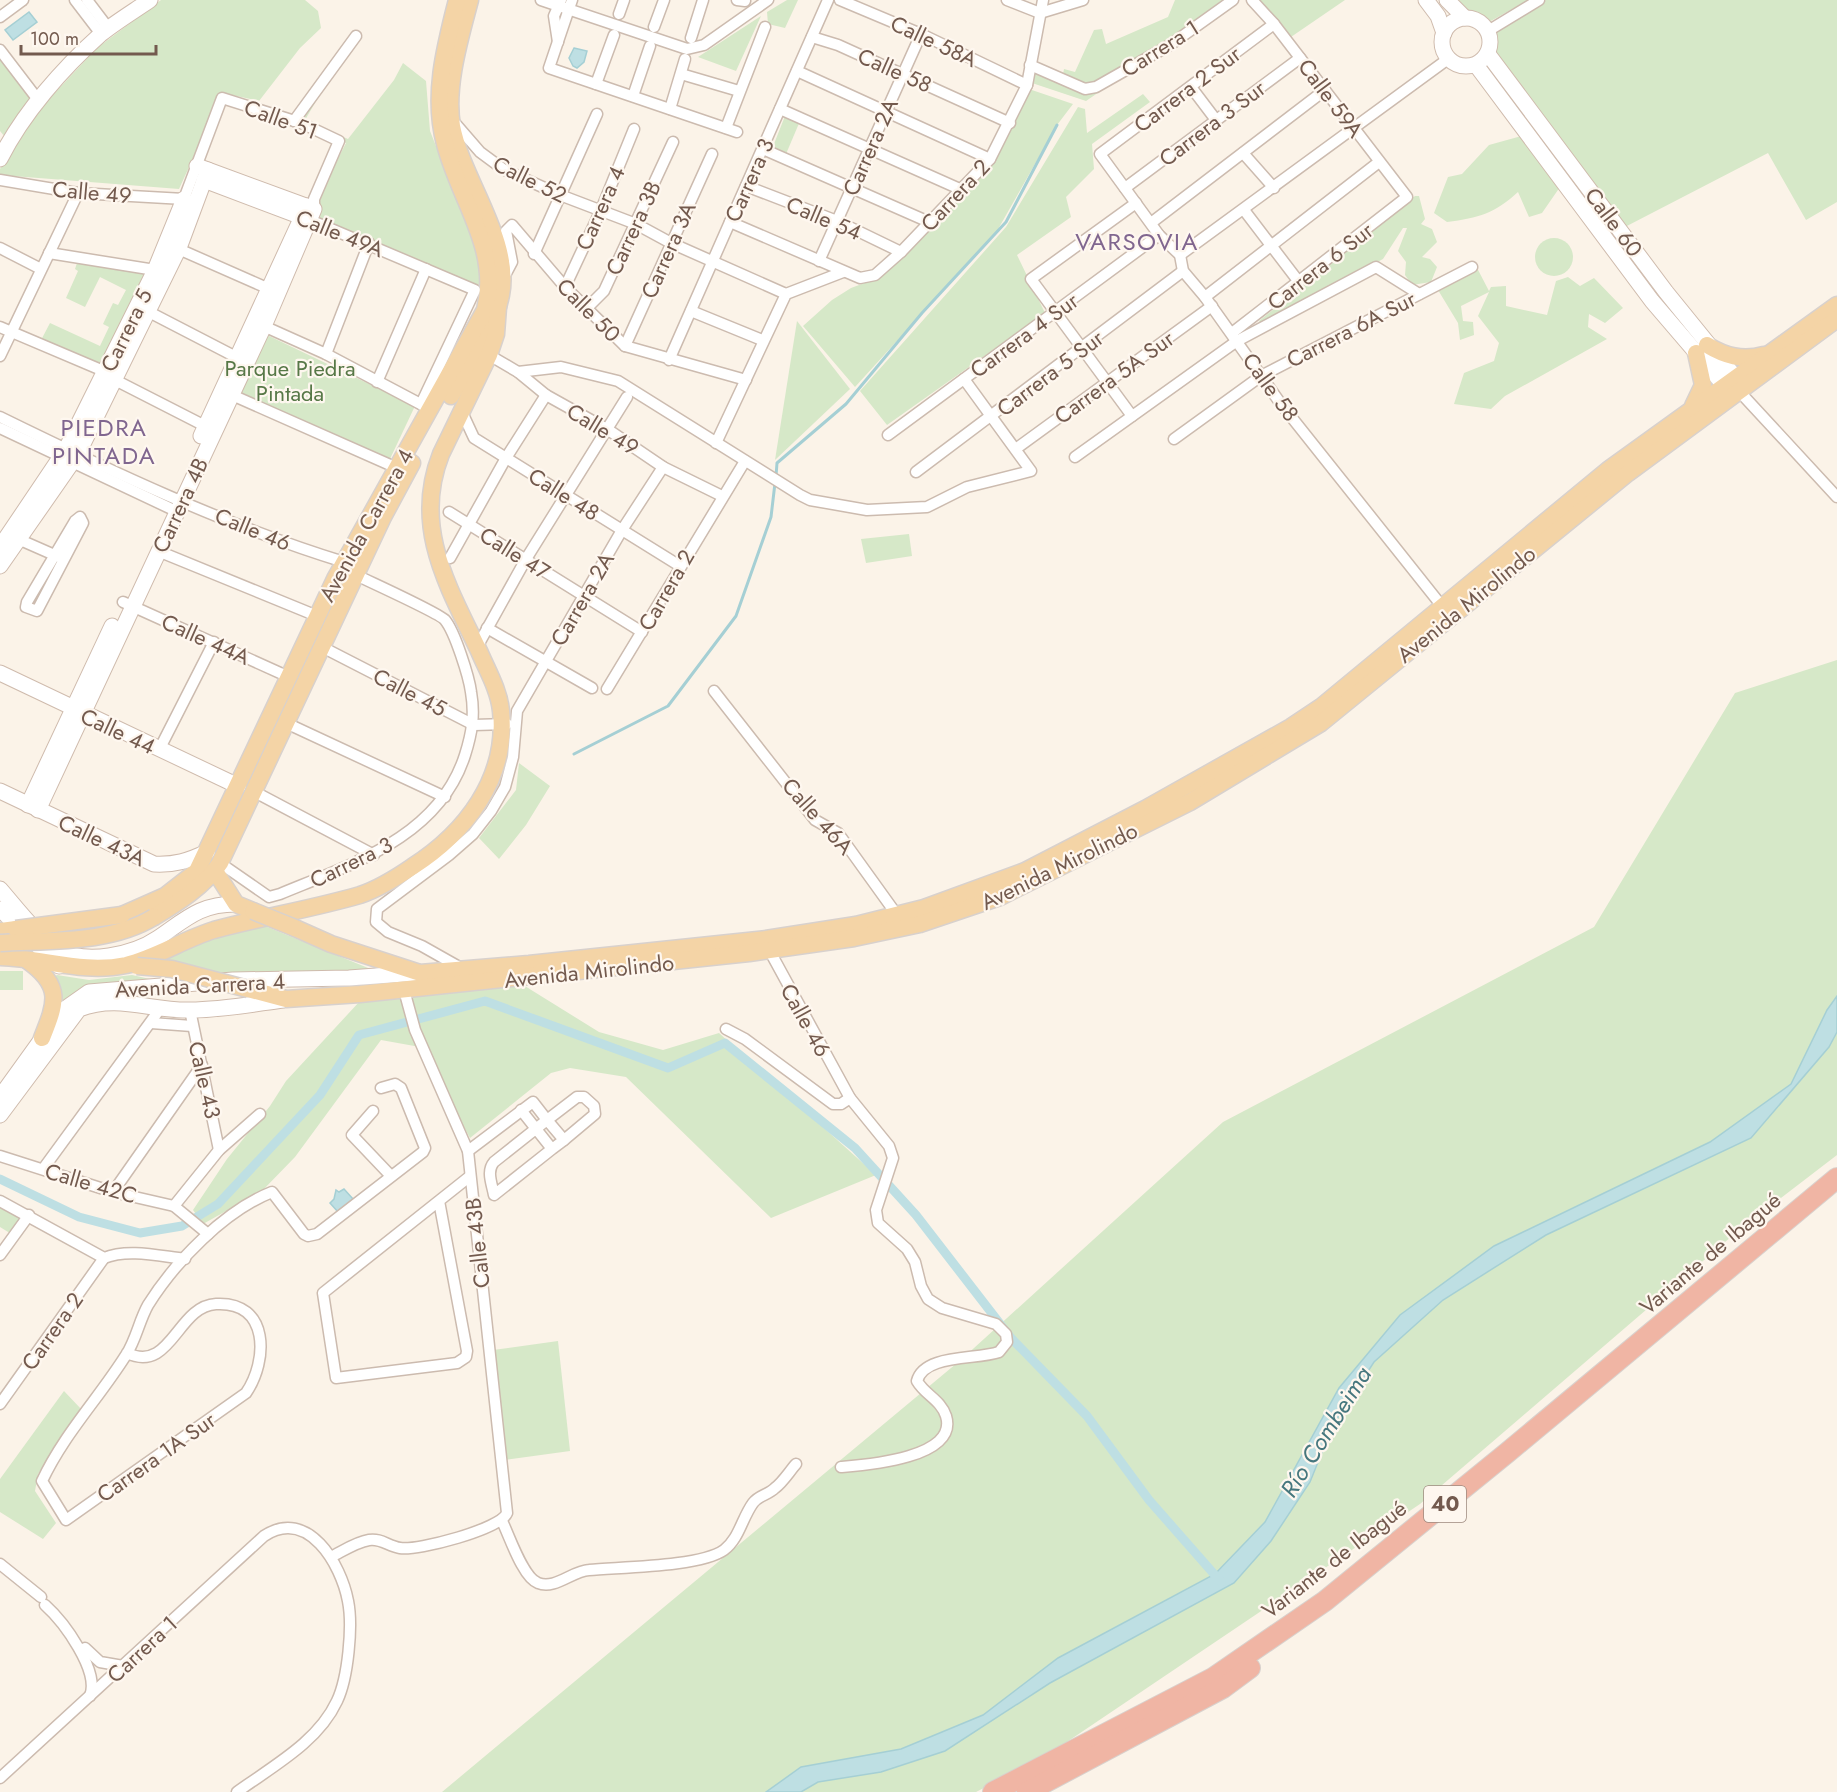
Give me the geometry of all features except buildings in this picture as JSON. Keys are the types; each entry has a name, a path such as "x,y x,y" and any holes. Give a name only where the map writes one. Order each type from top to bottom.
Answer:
{"highway":[{"name":"Variante de Ibagué","path":"1022,1786 1213,1678 1325,1601 1837,1178"},
{"name":"Variante de Ibagué","path":"993,1792 1022,1786 1223,1688 1288,1640 1550,1431 1837,1194"}],"main road":[{"path":"0,159 4,140 39,101 105,32 150,0"},
{"path":"446,92 458,0"},
{"path":"446,92 470,0"},
{"path":"1426,0 1438,16 1444,33"},
{"path":"1447,0 1465,18"},
{"path":"1465,18 1477,20 1488,31 1491,46 1488,54 1476,65 1461,67 1448,59 1442,46 1444,33 1452,22 1465,18"},
{"name":"Calle 60","path":"1488,54 1702,349 1732,384"},
{"name":"Calle 60","path":"1476,65 1652,301 1702,349"},
{"name":"Avenida Carrera 4","path":"245,789 286,723 406,474 480,347 498,307 502,279 499,252 462,160 446,92"},
{"name":"Avenida Carrera 4","path":"0,943 100,936 141,926 154,917 214,862 289,677 344,562 397,468 426,407 480,347 484,310 489,293 487,258 445,144 446,92"},
{"name":"Calle 49A","path":"203,172 309,210"},
{"name":"Carrera 5","path":"1,558 18,539 70,456 111,376 149,312 203,172"},
{"name":"Carrera 5","path":"111,376 155,270 173,246 184,198"},
{"name":"Carrera 4B","path":"211,428 236,357 258,324 267,288 309,210"},
{"name":"Carrera 4B","path":"33,808 211,428 232,394 258,324 309,210"},
{"name":"Avenida Mirolindo","path":"131,965 172,969 286,999 404,990 709,958 897,915 973,892 1025,871 1145,809 1291,727 1321,707 1628,473 1770,352 1837,304"},
{"name":"Avenida Mirolindo","path":"236,904 331,944 420,973 854,938 920,924 1000,897 1190,802 1296,741 1322,723 1608,470 1690,410 1837,319"},
{"path":"0,957 22,957 77,968 131,965 213,931 360,895 402,874 452,838 474,812 494,770 508,724 477,647 442,570 433,544 429,499 434,472 463,408 480,347"},
{"path":"1690,410 1701,394 1703,385 1702,349 1737,358 1754,357 1770,352"},
{"name":"Carrera 5","path":"1,558 70,456"},
{"name":"Carrera 4B","path":"128,604 158,551 175,503"},
{"name":"Calle 44","path":"0,673 78,712 245,789"},
{"name":"Calle 43A","path":"0,791 154,864 214,862"},
{"path":"0,890 57,949 90,956 135,950 157,938 191,914 220,904 236,904 214,862"},
{"name":"Avenida Carrera 4","path":"0,931 122,915 145,906 180,886 197,871 214,862"},
{"path":"0,909 59,966"},
{"path":"0,1097 42,1038 52,1016 54,994 42,971 22,957"},
{"name":"Avenida Carrera 4","path":"42,1038 62,1011 89,992 233,980 349,978 420,973"},
{"name":"Avenida Carrera 4","path":"0,1115 79,1009 119,1001 160,1009 190,1010 286,999"}],"street":[{"path":"0,17 23,0"},
{"path":"75,0 105,32"},
{"path":"87,0 105,32"},
{"path":"466,17 478,0"},
{"path":"540,0 565,4 687,49 768,0"},
{"path":"619,14 624,0"},
{"path":"654,27 664,0"},
{"path":"694,43 703,0"},
{"name":"Carrera 3","path":"669,360 828,0"},
{"name":"Calle 58A","path":"840,0 865,5 1027,85"},
{"path":"1007,0 1040,13 1083,0"},
{"name":"Carrera 2","path":"843,272 860,278 875,275 901,252 990,159 1027,85 1042,0"},
{"name":"Carrera 1","path":"1030,65 1085,89 1096,87 1170,45 1233,0"},
{"name":"Calle 59A","path":"1252,0 1274,24 1407,197"},
{"path":"1488,31 1539,0"},
{"path":"565,4 558,42 549,68 737,132"},
{"name":"Carrera 2 Sur","path":"1125,188 1100,154 1274,24"},
{"path":"726,128 765,27"},
{"name":"Carrera 2A","path":"819,261 921,34"},
{"path":"596,84 614,35"},
{"path":"294,121 356,36"},
{"name":"Calle 58","path":"812,37 838,45 903,73 1010,123"},
{"path":"633,96 650,46"},
{"path":"0,50 39,101"},
{"name":"Carrera 3 Sur","path":"1125,188 1300,58"},
{"path":"670,109 685,59"},
{"path":"1125,188 1160,235 1180,255 1448,59"},
{"path":"797,71 990,159"},
{"path":"681,74 740,91"},
{"path":"1191,87 1216,120"},
{"path":"1151,223 1325,90"},
{"name":"Calle 51","path":"222,98 294,121 339,141"},
{"name":"Carrera 5","path":"184,198 203,172 222,98"},
{"path":"780,109 962,190"},
{"path":"534,254 597,114"},
{"name":"Calle 52","path":"452,119 489,160 560,195 636,224 671,243 786,294"},
{"name":"Carrera 4","path":"565,287 601,210 634,129"},
{"name":"Carrera 4B","path":"309,210 339,141"},
{"name":"Carrera 3B","path":"586,309 604,291 673,142"},
{"path":"763,148 929,222"},
{"path":"1243,153 1274,188"},
{"name":"Carrera 3A","path":"625,346 712,154"},
{"name":"Carrera 5A Sur","path":"1017,448 1107,382 1208,301 1271,246 1379,162"},
{"name":"Calle 49","path":"0,180 78,193 184,198"},
{"name":"Calle 54","path":"746,186 837,221 901,252"},
{"path":"0,356 78,193"},
{"name":"Carrera 6 Sur","path":"1075,457 1235,337 1299,282 1407,197"},
{"path":"1132,416 1031,279 1136,203"},
{"name":"Calle 49A","path":"309,210 369,243 475,290 426,407"},
{"path":"1244,210 1299,282"},
{"path":"730,222 843,272"},
{"name":"Calle 50","path":"502,279 512,262 508,227 515,226 534,254 625,346 746,380"},
{"name":"Carrera 4 Sur","path":"888,435 1160,235"},
{"path":"326,354 369,243"},
{"path":"173,246 267,288"},
{"path":"0,248 41,269"},
{"path":"49,253 155,270"},
{"name":"Calle 58","path":"1180,255 1183,271 1235,337 1281,404 1446,611"},
{"path":"1235,337 1376,267 1419,294"},
{"name":"Carrera 6A Sur","path":"1174,439 1261,376 1472,267"},
{"path":"377,382 426,269"},
{"name":"Carrera 5 Sur","path":"916,472 1183,271"},
{"path":"716,443 762,340 786,294 843,272"},
{"path":"691,311 762,340"},
{"path":"149,312 236,357"},
{"path":"258,324 326,354 426,407"},
{"path":"0,327 111,376 211,428"},
{"name":"Calle 49","path":"480,347 518,372 546,395 608,429 663,466 722,496"},
{"path":"518,372 561,367 618,381 805,498 867,510 927,507 967,487 1032,471 964,379"},
{"name":"Calle 60","path":"1732,384 1837,497"},
{"path":"232,394 397,468"},
{"path":"450,558 506,458 546,395"},
{"path":"477,647 526,559 627,397"},
{"name":"Calle 48","path":"463,408 474,438 680,566"},
{"name":"Calle 46","path":"0,417 70,456"},
{"name":"Calle 46","path":"0,428 70,456 175,503 292,546 344,562"},
{"name":"Carrera 2","path":"606,689 745,461"},
{"name":"Carrera 2A","path":"508,724 622,530 663,466"},
{"name":"Calle 47","path":"449,512 642,632"},
{"path":"18,539 58,557"},
{"path":"158,551 317,616"},
{"name":"Carrera 3","path":"214,862 269,897 374,855 396,842 445,797 461,769 474,725 470,683 445,619 356,574"},
{"name":"Calle 44A","path":"128,604 289,677"},
{"path":"487,628 592,688"},
{"path":"159,750 214,642"},
{"name":"Calle 45","path":"322,647 474,725 508,724"},
{"name":"Calle 46A","path":"714,691 815,820 838,833 897,915"},
{"path":"286,723 445,797"},
{"path":"464,970 422,945 388,932 376,922 376,909 449,855 473,834 492,811 505,787 513,757 508,724"},
{"name":"Calle 44","path":"245,789 374,855"},
{"name":"Calle 46","path":"767,945 850,1098 889,1146 893,1158 876,1210 878,1223 907,1249 915,1262 921,1286 928,1299 942,1308 996,1324 1006,1334 1007,1342 999,1352 988,1356 952,1359 929,1365 919,1372 917,1381 921,1389 938,1401 948,1424 943,1436 926,1449 892,1462 841,1467"},
{"name":"Calle 43B","path":"404,990 415,1030 468,1151 469,1177 507,1508 502,1521"},
{"path":"43,1169 160,1009"},
{"name":"Calle 43","path":"190,1010 219,1150"},
{"path":"151,1023 192,1026"},
{"path":"726,1029 745,1039 833,1104 842,1104 850,1098"},
{"path":"113,1192 202,1065"},
{"path":"127,1353 148,1306 185,1259 208,1234 255,1199 272,1192 304,1234 312,1236 425,1148 401,1088 395,1084 381,1088"},
{"path":"577,1096 584,1097 596,1111 593,1117 494,1195 490,1172 492,1164 547,1120 577,1096"},
{"path":"468,1151 532,1102 564,1140"},
{"path":"521,1110 552,1149"},
{"path":"373,1111 352,1135 391,1176"},
{"path":"208,1234 178,1208 219,1150 260,1114"},
{"name":"Calle 42C","path":"0,1156 113,1192 178,1208"},
{"path":"439,1201 466,1358 457,1363 336,1378 323,1293 469,1177"},
{"path":"0,1201 104,1258 116,1253 128,1253 185,1259"},
{"path":"0,1255 29,1215"},
{"name":"Carrera 2","path":"0,1404 104,1258"},
{"name":"Carrera 1A Sur","path":"215,1304 239,1308 256,1323 260,1331 259,1369 246,1393 66,1520 42,1481 59,1448 127,1353 137,1358 151,1358 161,1352 189,1318 199,1310 215,1304"},
{"path":"237,1792 315,1734 338,1699 346,1671 349,1603 331,1557 361,1542 373,1539 402,1549 432,1545 502,1521 523,1566 532,1580 539,1584 558,1582 581,1570 654,1566 700,1557 722,1551 731,1543 753,1503 777,1487 796,1464"},
{"name":"Carrera 1","path":"0,1778 264,1536 278,1528 288,1527 309,1533 331,1557"},
{"path":"0,1564 43,1601 92,1658 107,1665 123,1666"},
{"path":"0,1570 43,1601 87,1662 92,1677 90,1696"}],"green space":[{"path":"161,0 305,0 318,11 321,28 300,48 259,101 223,93 179,189 0,175 0,169 33,116 97,48"},
{"path":"787,0 798,0 785,28 768,24 767,12"},
{"path":"1175,0 1233,0 1086,101 1032,83 1034,71 1062,80 1064,69 1075,72 1094,30 1102,29 1106,44 1168,17"},
{"path":"1254,0 1345,0 1288,39"},
{"path":"1459,0 1528,0 1489,22 1465,9"},
{"path":"1546,0 1837,0 1837,202 1806,220 1768,153 1623,228 1492,54 1492,33"},
{"path":"761,16 736,71 698,57"},
{"path":"0,58 34,100 6,138 0,131"},
{"path":"403,63 426,81 430,131 481,259 482,289 318,218 317,199 346,143 300,121 329,79 305,120 348,139 394,80"},
{"path":"1029,89 1073,104 1057,125 997,231 855,387 803,326 832,300 851,288 878,278 989,165"},
{"path":"1143,94 1150,102 1092,144 1094,169 1066,197 1071,217 1017,255 1045,313 887,425 860,391 1006,227 1078,107 1085,109 1087,133"},
{"path":"785,116 800,121 786,154 772,149"},
{"path":"1525,135 1560,187 1542,213 1529,217 1518,192 1494,210 1468,219 1447,222 1434,213 1448,177 1462,174 1489,145"},
{"path":"1415,196 1419,196 1425,219 1421,224 1432,229 1437,242 1422,257 1430,259 1437,267 1431,282 1412,285 1405,275 1406,262 1398,251 1407,228 1403,228 1383,259 1261,324 1259,321"},
{"path":"1554,238 1568,243 1573,257 1568,271 1554,276 1540,271 1535,257 1540,243"},
{"path":"79,257 155,270 106,372 39,344 50,323 100,346 109,327 103,324 113,303 118,305 126,290 100,277 85,307 66,298 78,271 75,269"},
{"path":"1476,266 1489,291 1491,287 1506,286 1506,306 1547,315 1556,281 1568,277 1580,286 1594,278 1623,308 1605,323 1589,314 1588,327 1607,339 1505,396 1491,409 1454,404 1464,373 1494,361 1499,343 1478,316 1489,292 1461,306 1463,321 1473,322 1474,335 1460,340 1458,323 1438,290"},
{"path":"797,321 850,389 775,460"},
{"name":"Parque Piedra Pintada","path":"265,334 415,406 389,461 238,391"},
{"path":"909,534 912,556 866,563 861,539"},
{"path":"1837,660 1837,1155 1739,1230 1420,1504 1046,1756 976,1792 442,1792 963,1358 1223,1122 1594,927 1735,693"},
{"path":"519,763 550,786 526,825 499,859 479,838 516,790"},
{"path":"265,926 378,972 227,976 152,963 208,939"},
{"path":"0,971 23,971 23,990 0,990"},
{"path":"132,975 168,983 62,1007 60,984 55,976 89,980"},
{"path":"520,983 599,1032 663,1050 719,1033 876,1175 771,1218 626,1077 570,1068 551,1073 470,1138 420,1047 381,1040 295,1157 262,1191 203,1224 193,1210 227,1159 270,1106 286,1081 360,1001"},
{"path":"0,1201 28,1215 13,1235 0,1227"},
{"path":"558,1341 570,1451 504,1460 493,1350"},
{"path":"64,1391 81,1409 38,1474 35,1491 56,1523 43,1539 0,1512 0,1479"}],"water":[{"path":"29,12 37,22 13,40 5,30"},
{"path":"574,48 587,51 584,62 577,68 573,66 569,58"},
{"name":"Río Combeima","path":"1837,996 1837,1032 1829,1047 1751,1138 1546,1235 1443,1300 1374,1362 1333,1425 1310,1482 1271,1541 1234,1583 1050,1683 945,1751 881,1772 818,1782 801,1792 766,1792 801,1767 901,1749 983,1715 1058,1658 1215,1574 1265,1522 1339,1388 1400,1315 1494,1246 1710,1142 1791,1084 1827,1010"},
{"path":"344,1189 353,1199 338,1212 330,1203 334,1199 336,1190 339,1192"}],"waterway":[{"path":"776,476 777,463 846,404 922,313 1006,222 1057,125"},
{"path":"574,754 668,706 736,616 771,517 775,483"},
{"path":"0,1179 79,1217 140,1233 182,1226 218,1204 320,1095 359,1035 485,1001 668,1068 725,1043 855,1148 916,1215 1011,1338 1087,1416 1149,1500 1221,1582"}],"district":[{"name":"VARSOVIA","path":"1137,242"},
{"name":"PIEDRA PINTADA","path":"104,442"}]}
